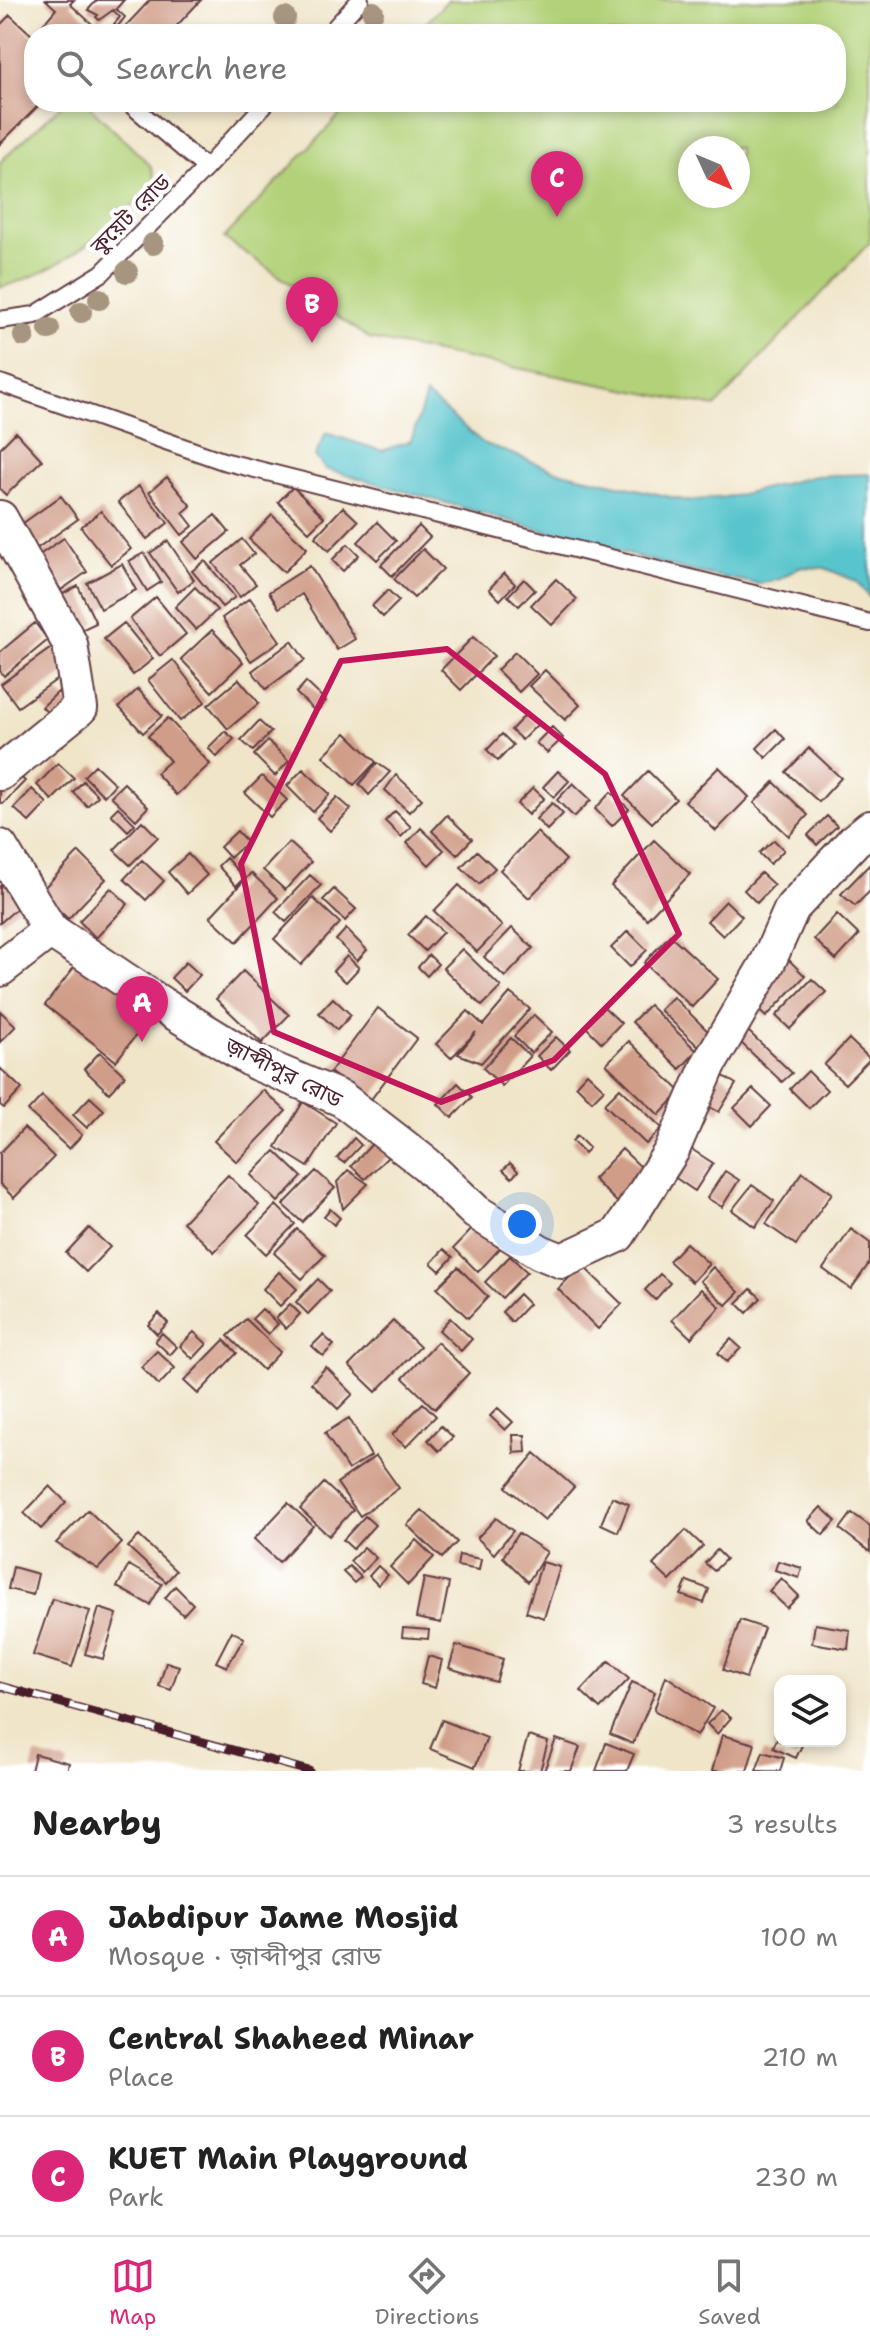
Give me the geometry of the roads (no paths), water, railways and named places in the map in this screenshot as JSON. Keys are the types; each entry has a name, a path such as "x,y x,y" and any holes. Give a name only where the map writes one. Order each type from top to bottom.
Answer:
{"street":[{"path":"0,518 70,644 80,708 0,773"},
{"name":"জ়াব্দীপুর রোড","path":"50,930 257,1063 342,1099 426,1164 476,1212 540,1252 562,1261 618,1235 672,1150 709,1064 768,962 792,908 870,828"},
{"path":"0,847 50,930 0,969"}],"lane":[{"path":"338,24 360,0"},
{"path":"140,112 206,168"},
{"name":"কুয়েট রোড","path":"0,320 35,315 102,273 258,112"},
{"path":"0,383 223,461 870,623"}],"water":[{"path":"426,395 483,443 557,471 688,501 734,496 815,476 870,474 870,598 856,581 825,568 799,567 780,579 759,584 685,570 325,469 315,456 326,433 382,451 411,441"}],"railway":[{"path":"0,1686 309,1771"}],"place":[{"name":"KUET Main Playground","path":"557,217"},
{"name":"Central Shaheed Minar","path":"312,343"},
{"name":"Jabdipur Jame Mosjid","path":"142,1042"}]}
